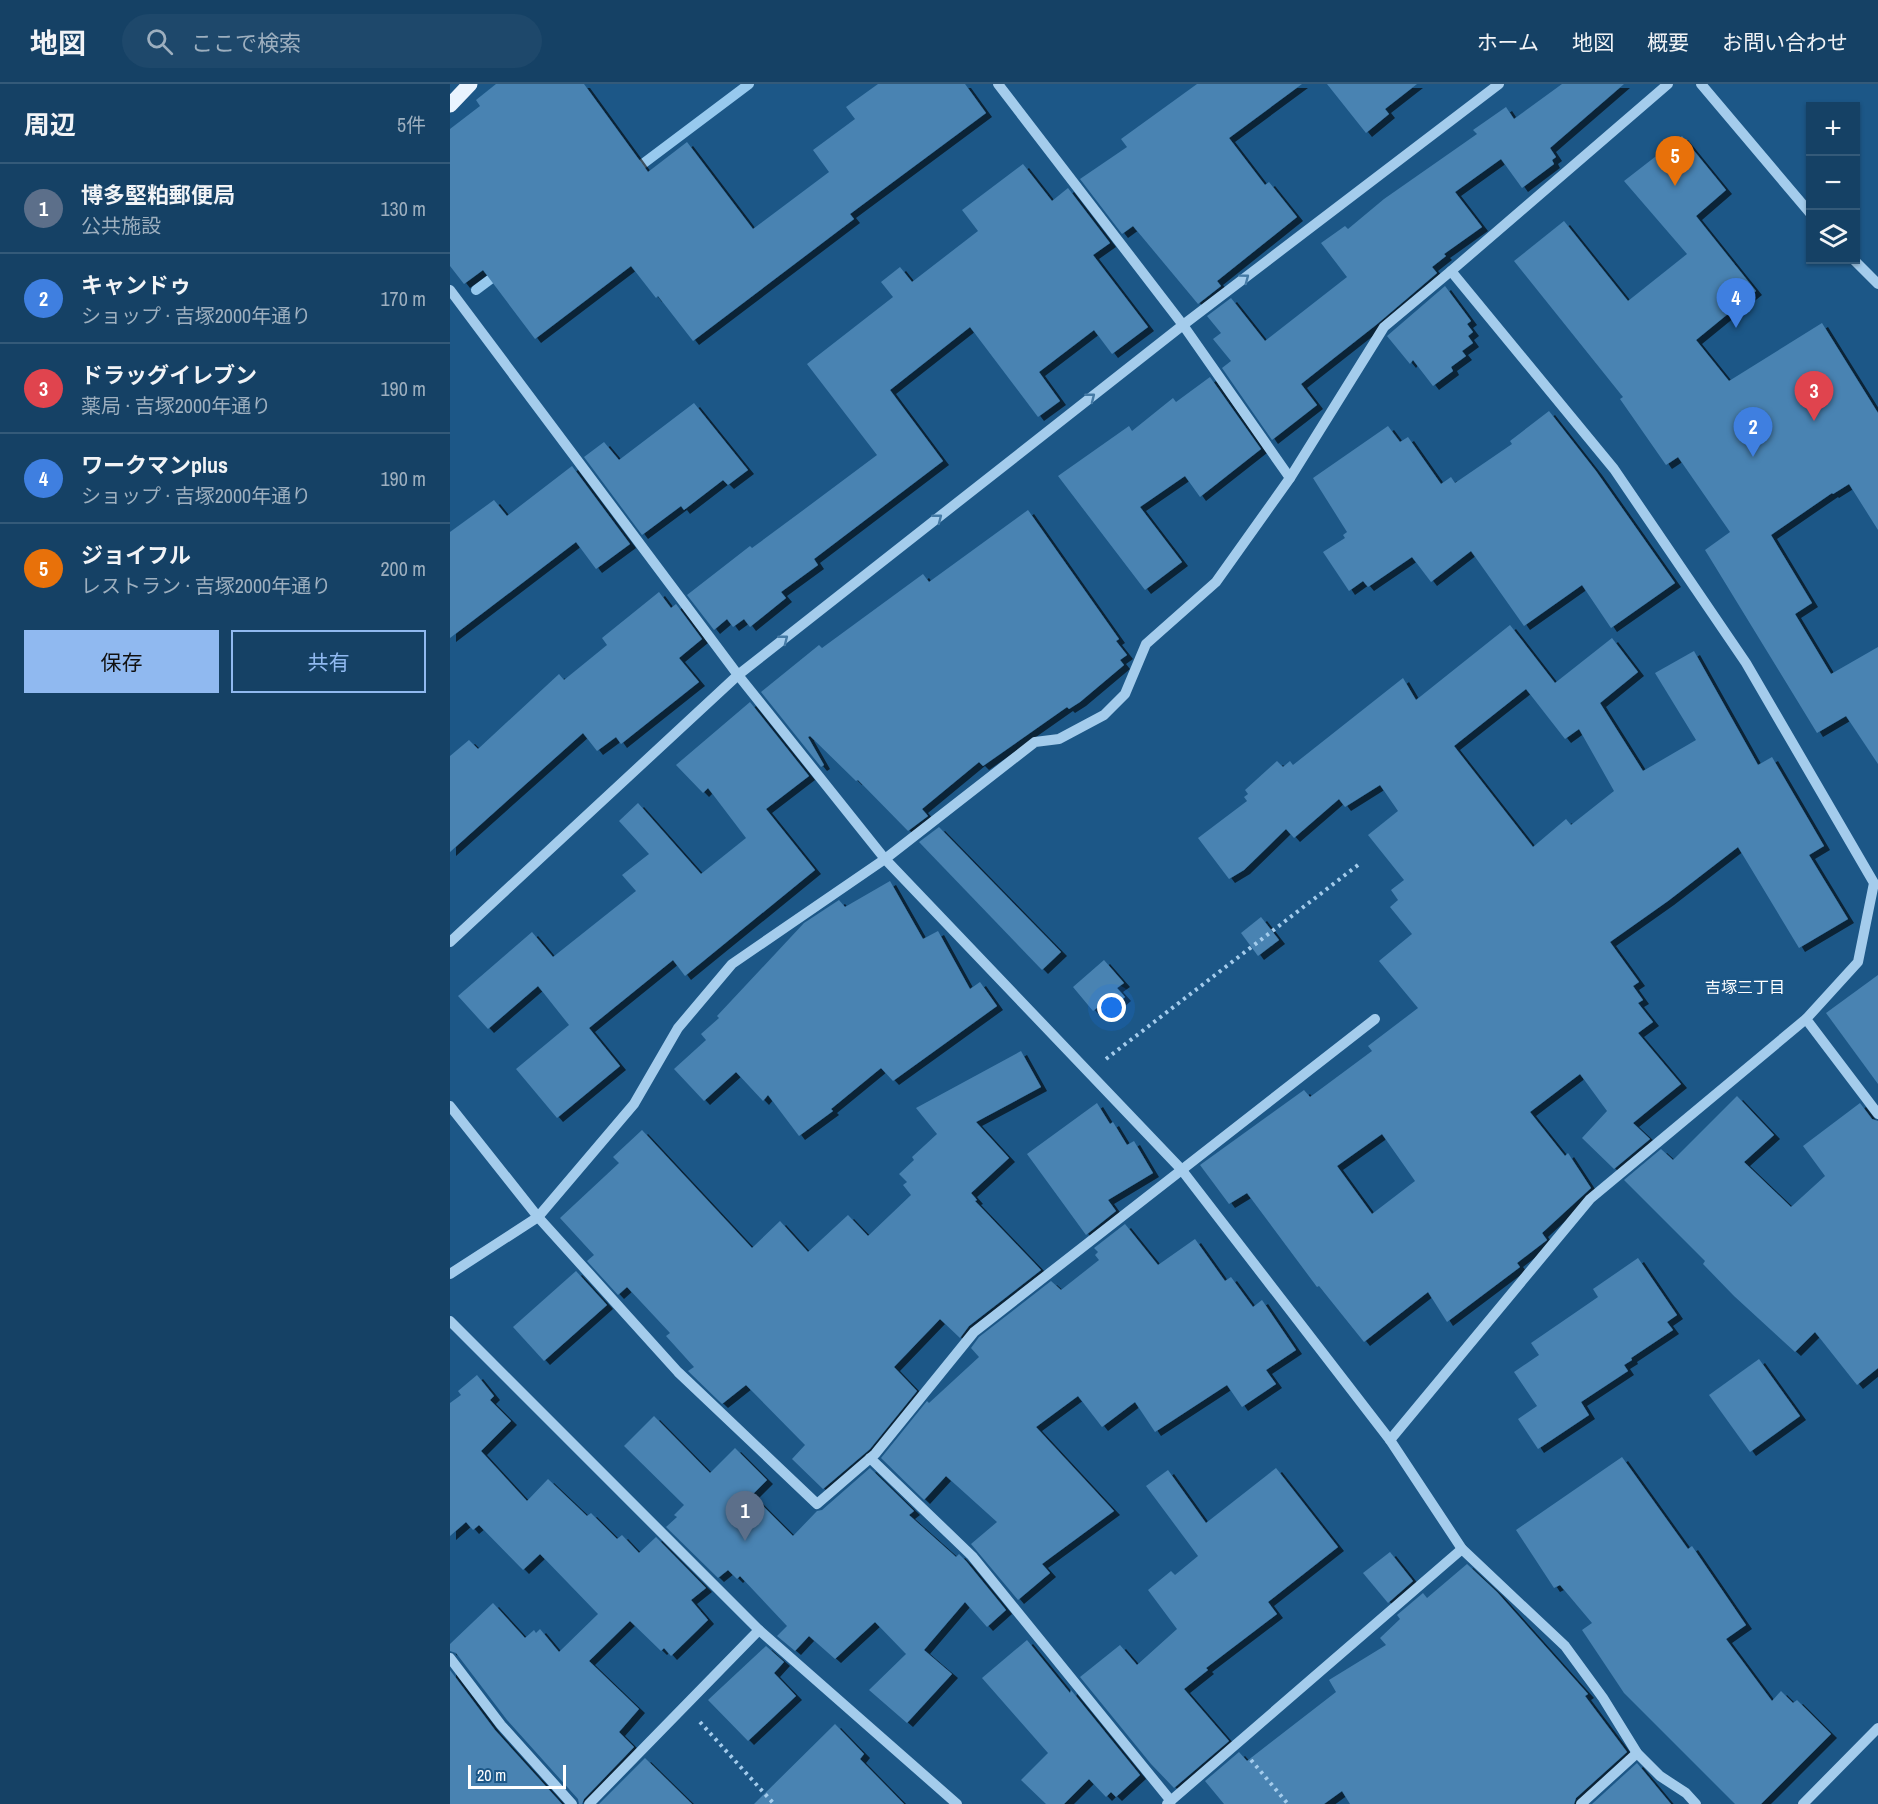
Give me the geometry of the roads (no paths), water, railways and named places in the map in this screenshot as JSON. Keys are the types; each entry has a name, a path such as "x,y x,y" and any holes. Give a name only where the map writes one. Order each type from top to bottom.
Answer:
{"main road":[{"path":"450,105 470,84"}],"street":[{"path":"998,84 1183,325 1290,478"},
{"path":"450,942 738,675 1183,325 1499,84"},
{"path":"450,1274 538,1217 634,1104 678,1028 732,964 885,859 1035,742 1059,739 1104,715 1125,694 1146,644 1216,582 1290,478 1384,327 1668,84"},
{"path":"1701,84 1807,210"},
{"path":"1858,264 1878,284"},
{"path":"1390,1440 1590,1199 1806,1018 1858,962 1876,881 1746,663 1621,479 1451,271"},
{"path":"450,290 738,675 885,859 1180,1168 1390,1440 1462,1549 1565,1646 1604,1698 1637,1753 1660,1776 1686,1793 1696,1804"},
{"path":"1806,1018 1878,1114"},
{"path":"450,1106 538,1217 678,1372 817,1504 870,1458 974,1332 1180,1168 1375,1019"},
{"path":"450,1321 759,1630 957,1804"},
{"path":"870,1458 972,1556 1169,1802 1462,1549"},
{"path":"589,1804 759,1630"},
{"path":"450,1658 501,1725 572,1804"},
{"path":"1803,1804 1878,1728"},
{"path":"1581,1804 1637,1753"}],"waterway":[{"path":"632,172 749,84"},
{"path":"476,290 500,272"}],"place":[{"name":"ジョイフル","path":"1675,186"},
{"name":"ワークマンplus","path":"1736,328"},
{"name":"ドラッグイレブン","path":"1814,421"},
{"name":"キャンドゥ","path":"1753,457"},
{"name":"博多堅粕郵便局","path":"745,1541"}],"district":[{"name":"吉塚三丁目","path":"1745,987"}]}
